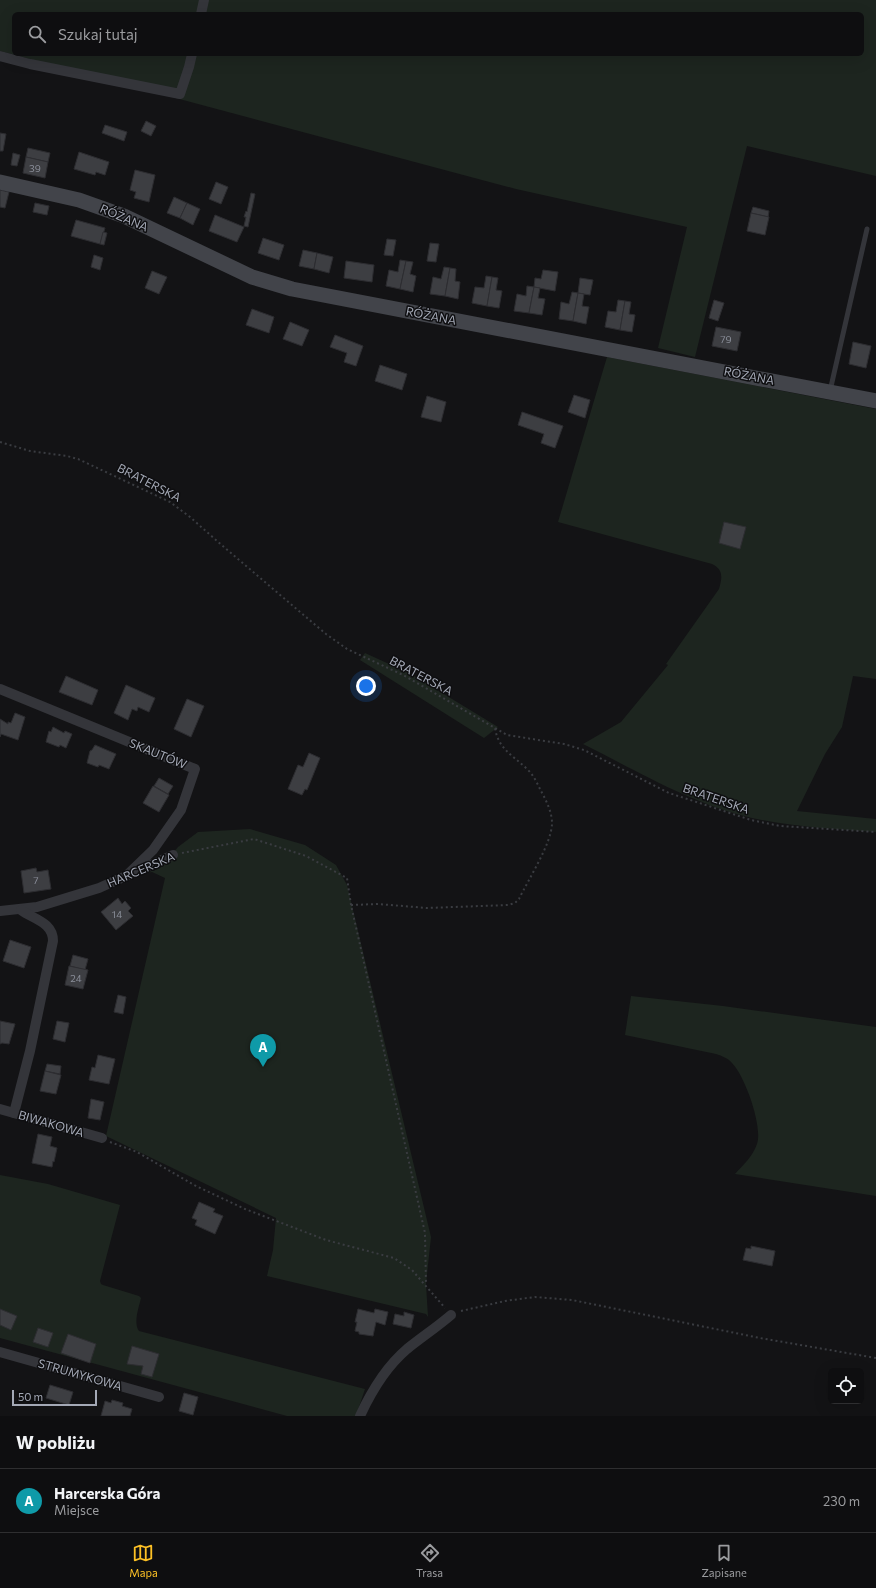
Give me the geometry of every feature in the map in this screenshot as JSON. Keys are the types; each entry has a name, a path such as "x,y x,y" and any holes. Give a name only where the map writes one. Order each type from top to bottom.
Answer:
{"street":[{"path":"201,12 204,0"},
{"path":"0,56 30,64 180,94 192,56"},
{"name":"RÓŻANA","path":"0,182 79,200 124,216 252,277 292,289 876,401"},
{"name":"SKAUTÓW","path":"0,689 195,769 180,810 153,850 125,877"},
{"name":"HARCERSKA","path":"0,911 21,910 37,907 99,888 173,855"},
{"path":"14,1113 30,1051 53,941 53,936 48,927 21,910"},
{"name":"BIWAKOWA","path":"0,1109 102,1138"},
{"path":"360,1416 368,1398 388,1369 406,1350 451,1315"},
{"name":"STRUMYKOWA","path":"0,1352 159,1397"}],"lane":[{"path":"830,392 867,229"}],"path":[{"name":"BRATERSKA","path":"0,442 30,451 78,459 170,502 190,517 224,548 326,634 347,649 403,675 507,735 564,744 584,750 669,793 751,820 780,826 876,832"},
{"path":"426,1284 425,1232 351,905 378,904 428,908 503,905 515,903 519,899 550,836 552,816 546,800 530,771 502,747 496,737 495,728"},
{"name":"HARCERSKA","path":"173,855 254,839 306,856 347,878 351,905"},
{"path":"102,1138 137,1152 196,1186 245,1209 326,1240 394,1258 412,1270 426,1284 451,1315 461,1311 505,1301 535,1297 572,1300 760,1338 876,1358"}],"shaded area":[{"path":"0,0 876,0 876,176 747,146 695,357 658,348 687,227 516,189 19,56 864,56 864,12 12,12 12,54 0,51"},
{"path":"607,357 876,409 876,679 853,676 842,727 825,754 797,811 876,819 876,832 783,824 730,812 686,796 583,744 621,722 668,665 666,664 719,589 721,578 719,569 712,564 558,522"},
{"path":"365,653 411,674 498,727 484,738 360,660"},
{"path":"250,829 305,845 336,865 347,885 431,1237 426,1284 428,1317 426,1314 267,1276 273,1250 276,1218 106,1136 165,878 152,872 146,873 160,868 178,847 198,832"},
{"path":"631,996 723,1006 876,1027 876,1196 735,1174 753,1152 757,1144 758,1136 752,1102 737,1070 729,1060 723,1056 625,1035"},
{"path":"0,1175 48,1184 120,1205 100,1281 103,1285 139,1296 141,1298 136,1319 137,1328 139,1331 365,1389 356,1416 287,1416 0,1338"}],"building":[{"path":"146,121 156,126 151,136 141,131"},
{"path":"105,125 127,132 124,141 102,133"},
{"path":"0,133 6,134 3,151 0,151"},
{"path":"28,148 50,153 48,162 26,157"},
{"path":"79,152 109,162 105,175 96,172 95,175 74,169"},
{"path":"13,153 20,155 17,166 11,165"},
{"path":"26,157 48,162 45,178 23,173"},
{"path":"135,170 155,175 149,202 134,198 136,192 130,190"},
{"path":"216,182 228,187 221,204 209,199"},
{"path":"0,190 9,192 5,208 0,207"},
{"path":"251,193 255,194 248,227 244,226 246,217 244,217 246,211 247,212"},
{"path":"174,197 187,203 180,218 167,213"},
{"path":"35,203 49,206 47,215 33,212"},
{"path":"187,203 200,209 193,225 180,218"},
{"path":"753,207 769,211 768,217 751,213"},
{"path":"751,213 769,217 765,235 747,231"},
{"path":"215,215 244,227 237,242 209,231"},
{"path":"76,220 105,228 100,244 71,236"},
{"path":"103,232 107,233 104,245 100,244"},
{"path":"263,238 284,245 279,260 258,253"},
{"path":"387,239 396,240 393,256 384,255"},
{"path":"430,243 439,244 436,262 427,261"},
{"path":"303,250 317,253 314,269 299,266"},
{"path":"317,253 333,257 329,273 314,269"},
{"path":"94,255 103,258 100,270 91,267"},
{"path":"400,260 406,261 400,289 386,286 389,270 398,272"},
{"path":"346,261 374,265 372,282 344,278"},
{"path":"406,261 413,262 410,274 416,276 413,292 400,289"},
{"path":"444,267 450,268 445,296 430,294 433,277 441,279"},
{"path":"450,268 456,269 455,281 460,282 458,299 445,296"},
{"path":"543,270 558,272 555,291 534,287 535,278 541,279"},
{"path":"152,271 167,277 159,294 145,288"},
{"path":"486,276 492,277 487,306 472,303 475,287 484,288"},
{"path":"492,277 498,278 496,290 502,291 499,308 487,306"},
{"path":"580,278 593,280 590,295 578,293"},
{"path":"527,286 534,287 529,313 514,311 517,294 526,296"},
{"path":"534,287 540,288 538,298 545,299 542,315 529,313"},
{"path":"572,292 578,293 573,321 559,319 561,302 569,304"},
{"path":"578,293 584,294 582,306 589,307 586,324 573,321"},
{"path":"618,300 625,301 620,330 605,327 608,311 616,312"},
{"path":"714,300 724,303 718,321 709,318"},
{"path":"625,301 631,302 629,314 635,315 632,332 620,330"},
{"path":"252,309 274,317 269,333 246,325"},
{"path":"290,322 309,330 302,346 283,339"},
{"path":"716,327 741,332 737,351 712,346"},
{"path":"335,335 363,346 356,366 344,362 347,353 330,347"},
{"path":"853,342 871,346 866,368 849,364"},
{"path":"380,365 407,374 402,390 375,381"},
{"path":"574,395 590,400 585,418 568,412"},
{"path":"427,396 446,402 441,422 421,417"},
{"path":"522,412 563,426 555,448 541,443 544,434 518,425"},
{"path":"724,522 746,527 740,549 719,543"},
{"path":"66,676 98,690 92,705 59,692"},
{"path":"126,685 155,698 149,712 138,707 137,711 132,709 128,720 114,713"},
{"path":"187,699 204,706 191,737 174,729"},
{"path":"15,713 25,717 18,740 1,734 0,737 0,719 8,724 8,722 11,723"},
{"path":"53,727 64,733 65,731 72,734 66,748 46,742 49,731 51,732"},
{"path":"95,745 116,754 109,769 99,765 98,767 87,763 90,751"},
{"path":"309,753 320,758 307,790 305,789 302,795 288,789 298,765 303,767"},
{"path":"159,778 173,786 168,794 154,786"},
{"path":"153,786 169,795 159,812 143,803"},
{"path":"36,868 37,872 48,870 51,889 24,893 21,871"},
{"path":"118,898 122,904 125,901 131,908 128,911 133,916 116,930 101,912"},
{"path":"10,940 31,947 24,968 3,961"},
{"path":"73,955 88,959 85,970 70,966"},
{"path":"69,966 88,970 83,989 65,985"},
{"path":"118,995 126,997 123,1014 114,1012"},
{"path":"0,1021 15,1024 9,1044 0,1044"},
{"path":"57,1021 69,1023 65,1042 53,1039"},
{"path":"98,1055 115,1059 109,1084 89,1080 92,1067 95,1068"},
{"path":"47,1064 61,1066 60,1074 45,1071"},
{"path":"45,1071 61,1075 56,1094 40,1091"},
{"path":"91,1099 104,1102 100,1120 88,1118"},
{"path":"38,1134 52,1137 50,1146 57,1148 52,1167 32,1163"},
{"path":"199,1202 215,1209 213,1212 223,1216 215,1234 195,1225 197,1220 192,1218"},
{"path":"751,1246 775,1251 772,1266 743,1260 746,1248 751,1249"},
{"path":"0,1309 17,1316 11,1330 0,1325"},
{"path":"358,1309 374,1313 375,1309 388,1312 385,1325 376,1322 373,1336 359,1334 359,1332 355,1331 357,1322 355,1322"},
{"path":"404,1312 414,1315 411,1328 393,1324 395,1314 404,1316"},
{"path":"38,1328 53,1333 48,1347 33,1342"},
{"path":"68,1334 96,1344 90,1363 61,1353"},
{"path":"132,1346 159,1354 152,1377 141,1374 143,1366 127,1364"},
{"path":"50,1385 73,1392 69,1405 46,1398"},
{"path":"184,1393 198,1397 193,1415 179,1411"},
{"path":"112,1400 123,1403 122,1406 132,1409 130,1416 101,1416 105,1401 111,1403"}],"place":[{"name":"Harcerska Góra","path":"263,1067"}]}
